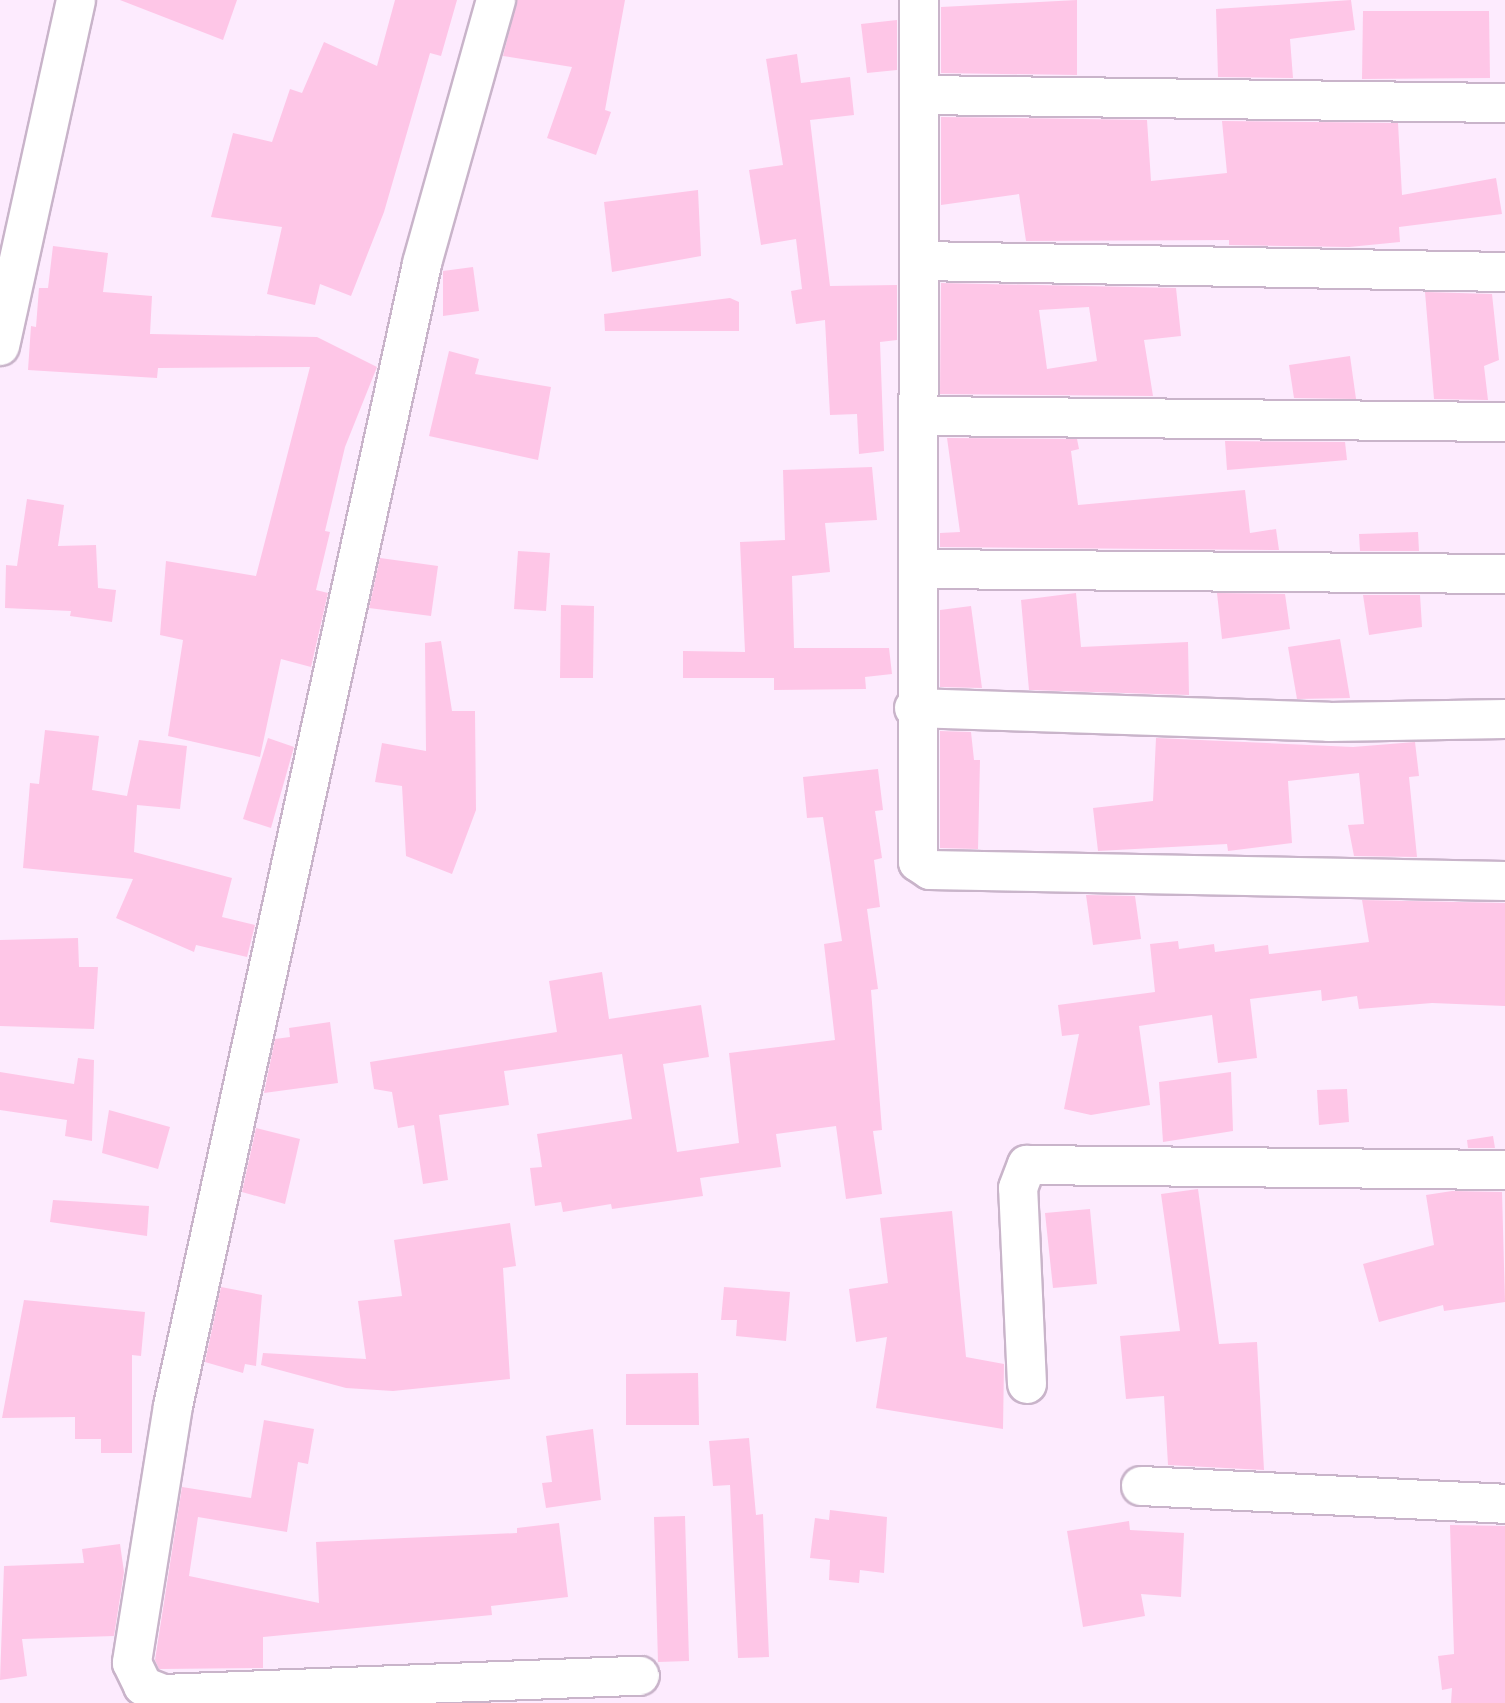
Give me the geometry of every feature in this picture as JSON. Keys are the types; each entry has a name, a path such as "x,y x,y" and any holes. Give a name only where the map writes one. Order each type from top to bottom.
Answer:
{"street":[{"path":"0,346 76,0"},
{"path":"496,0 422,264 173,1406 132,1663 143,1686 163,1693 639,1676"},
{"path":"919,0 922,95 922,416 920,569 914,708 915,848 918,862 930,870 1505,881"},
{"path":"922,95 1505,103"},
{"path":"921,261 1505,272"},
{"path":"922,416 1505,422"},
{"path":"920,569 1505,574"},
{"path":"914,708 1329,722 1505,719"},
{"path":"1027,1384 1018,1188 1027,1165 1505,1170"},
{"path":"1141,1486 1505,1504"}],"building":[{"path":"120,0 237,0 223,40"},
{"path":"395,0 457,0 441,56 430,53 384,212 351,296 320,284 315,305 267,294 282,227 211,217 233,133 272,142 290,89 302,93 324,42 377,66"},
{"path":"517,0 625,0 605,110 611,112 596,155 547,138 572,67 503,56"},
{"path":"1077,0 1077,75 941,73 941,7"},
{"path":"1351,0 1355,30 1290,39 1293,78 1218,77 1216,9"},
{"path":"1363,11 1489,11 1490,78 1362,79"},
{"path":"897,20 897,70 867,73 861,24"},
{"path":"797,54 801,83 850,77 854,115 810,120 830,286 897,285 897,340 880,342 884,451 859,454 857,414 830,415 825,320 796,324 791,291 802,289 796,239 761,245 749,170 783,165 766,59"},
{"path":"941,117 1147,120 1151,181 1227,173 1222,121 1398,123 1402,195 1496,178 1502,214 1399,227 1400,242 1349,247 1229,245 1229,240 1026,241 1019,194 941,205"},
{"path":"698,190 701,256 612,272 604,202"},
{"path":"53,246 108,253 103,292 152,296 150,334 317,337 377,367 345,447 325,531 330,532 316,590 328,593 311,667 281,659 260,757 168,736 183,640 160,635 166,561 256,576 310,367 158,368 157,378 28,370 31,326 36,327 39,288 48,288"},
{"path":"473,267 479,311 443,316 443,271"},
{"path":"941,283 1176,288 1181,336 1144,340 1153,396 940,394","holes":["1089,307 1097,361 1047,369 1039,310"]},
{"path":"1425,292 1492,294 1499,360 1484,366 1488,400 1434,399"},
{"path":"730,298 739,302 739,331 605,331 604,314"},
{"path":"449,351 479,359 475,374 551,387 538,460 429,436"},
{"path":"1350,356 1356,399 1294,398 1289,365"},
{"path":"947,438 1077,439 1079,449 1071,451 1078,505 1245,490 1250,533 1276,529 1279,550 940,547 940,533 960,532"},
{"path":"1225,441 1345,442 1347,460 1227,470"},
{"path":"872,467 877,520 825,523 830,572 792,576 794,648 889,648 892,674 865,677 866,689 774,690 774,678 683,678 683,651 745,652 740,542 785,540 783,470"},
{"path":"27,499 64,505 58,546 96,545 98,588 116,590 112,622 70,616 71,611 5,608 6,565 17,566"},
{"path":"1418,532 1419,551 1360,551 1359,534"},
{"path":"518,551 550,553 546,611 514,609"},
{"path":"380,558 438,566 431,616 369,608"},
{"path":"1076,593 1081,647 1188,642 1189,695 1029,690 1021,600"},
{"path":"1217,593 1285,594 1290,629 1222,639"},
{"path":"1363,595 1420,595 1422,627 1369,635"},
{"path":"561,605 594,606 593,678 560,678"},
{"path":"971,606 982,688 940,687 940,610"},
{"path":"1340,639 1350,698 1297,699 1288,647"},
{"path":"441,641 452,711 475,711 476,810 452,874 406,856 402,786 375,782 382,743 426,751 425,643"},
{"path":"45,730 99,736 92,790 127,796 139,740 187,746 180,809 137,805 134,852 232,878 222,917 255,925 247,957 196,945 194,952 116,918 133,879 23,868 30,783 39,784"},
{"path":"940,731 971,732 974,760 980,760 978,849 940,848"},
{"path":"268,738 294,747 271,828 243,819"},
{"path":"1156,738 1353,747 1415,742 1419,776 1409,777 1417,857 1354,856 1348,825 1364,824 1359,773 1288,781 1292,843 1228,851 1227,844 1098,851 1093,808 1153,801"},
{"path":"878,769 883,810 875,811 882,858 874,860 880,907 867,909 878,989 871,990 882,1130 873,1131 882,1194 846,1199 836,1126 776,1134 781,1167 700,1178 703,1196 612,1209 611,1204 563,1212 561,1202 535,1206 530,1168 542,1167 537,1134 632,1119 622,1054 504,1071 509,1105 439,1115 448,1180 423,1184 414,1125 398,1128 392,1092 374,1089 370,1062 557,1032 549,981 602,972 609,1019 701,1005 709,1057 663,1064 677,1152 739,1143 729,1053 835,1040 824,944 842,941 823,817 807,818 803,777"},
{"path":"1086,895 1135,896 1141,939 1093,945"},
{"path":"1362,900 1505,903 1505,1006 1432,1003 1359,1009 1357,996 1322,1001 1321,990 1250,999 1257,1058 1218,1063 1212,1015 1139,1026 1150,1105 1091,1115 1064,1109 1079,1034 1062,1036 1058,1005 1155,992 1150,944 1178,941 1179,949 1214,944 1215,952 1268,945 1269,954 1369,942"},
{"path":"78,938 79,967 98,967 94,1029 0,1026 0,940"},
{"path":"330,1022 338,1083 264,1093 275,1039 290,1037 289,1028"},
{"path":"78,1058 94,1060 92,1141 65,1136 67,1120 0,1110 0,1072 74,1084"},
{"path":"1231,1072 1233,1131 1163,1142 1159,1082"},
{"path":"1347,1089 1349,1122 1319,1125 1317,1090"},
{"path":"109,1110 170,1127 158,1169 102,1153"},
{"path":"256,1128 300,1139 285,1204 242,1192"},
{"path":"1493,1136 1495,1148 1468,1148 1467,1140"},
{"path":"1198,1189 1219,1344 1257,1342 1264,1470 1168,1465 1164,1396 1126,1399 1120,1336 1180,1331 1161,1194"},
{"path":"1452,1191 1502,1192 1505,1302 1444,1311 1443,1305 1379,1322 1363,1264 1434,1245 1426,1195"},
{"path":"53,1200 149,1206 147,1236 50,1222"},
{"path":"1090,1209 1097,1284 1053,1288 1045,1213"},
{"path":"952,1211 966,1357 1004,1364 1003,1429 876,1408 887,1337 856,1342 849,1289 888,1283 880,1218"},
{"path":"510,1223 516,1266 503,1268 510,1379 393,1391 346,1388 261,1365 263,1353 366,1359 358,1301 402,1296 394,1240"},
{"path":"221,1287 262,1295 256,1366 245,1364 243,1373 205,1362"},
{"path":"724,1287 790,1292 786,1341 736,1336 737,1320 721,1320"},
{"path":"24,1300 145,1312 141,1356 132,1355 132,1453 101,1453 101,1439 75,1439 75,1417 2,1418"},
{"path":"698,1373 699,1425 626,1425 626,1374"},
{"path":"264,1420 314,1429 308,1464 298,1462 287,1532 198,1517 189,1576 319,1603 316,1542 517,1533 517,1528 559,1523 568,1597 491,1606 492,1615 263,1637 263,1668 159,1669 155,1660 182,1487 251,1498"},
{"path":"593,1429 601,1500 546,1508 542,1483 552,1482 546,1436"},
{"path":"749,1438 756,1515 763,1514 769,1657 738,1658 730,1485 713,1486 709,1441"},
{"path":"830,1510 887,1517 884,1573 860,1570 859,1583 829,1580 830,1560 810,1558 815,1518 829,1520"},
{"path":"685,1516 689,1661 658,1662 654,1517"},
{"path":"1129,1521 1130,1530 1184,1533 1181,1597 1141,1594 1145,1616 1083,1627 1067,1531"},
{"path":"1450,1525 1505,1526 1505,1703 1451,1703 1452,1688 1442,1690 1438,1656 1454,1654"},
{"path":"120,1544 124,1572 114,1636 22,1639 27,1676 0,1680 4,1566 84,1563 82,1549"}]}
